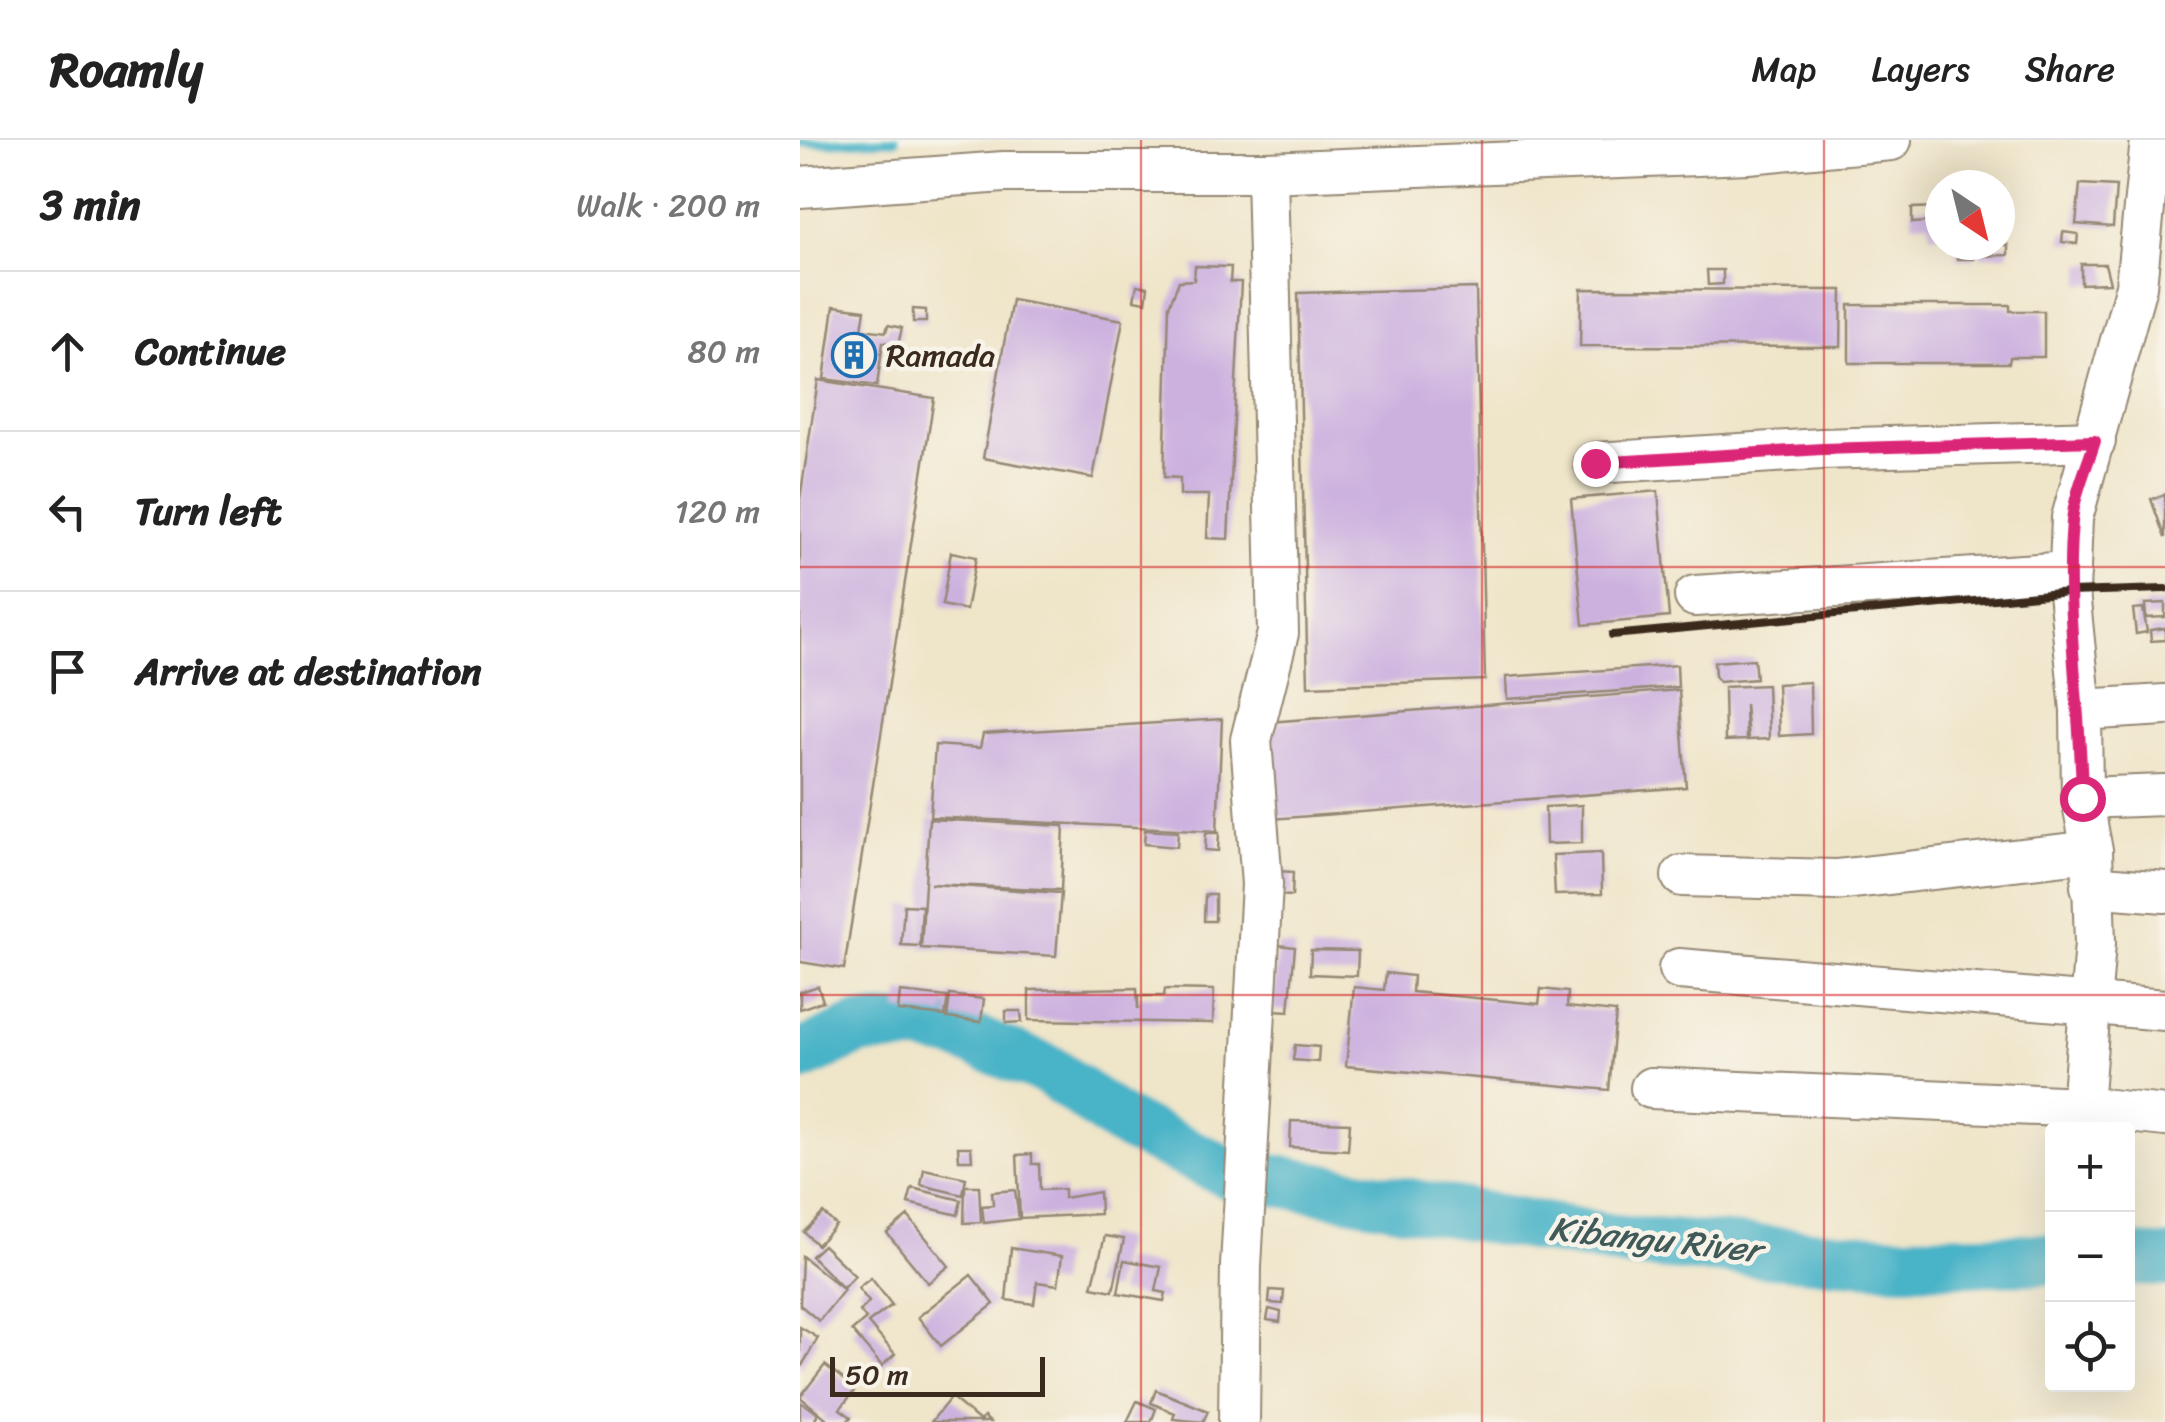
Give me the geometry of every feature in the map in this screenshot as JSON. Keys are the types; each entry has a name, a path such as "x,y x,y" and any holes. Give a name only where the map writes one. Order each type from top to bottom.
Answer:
{"street":[{"path":"800,187 1004,172 1267,172 1748,152 1892,140"},
{"path":"2082,1106 2095,943 2082,798 2081,710 2070,572 2072,518 2136,286 2151,140"},
{"path":"1239,1422 1262,884 1251,740 1278,634 1267,172"},
{"path":"1595,463 1822,449 2095,441"},
{"path":"1695,596 2070,572"},
{"path":"2081,710 2165,705"},
{"path":"2082,798 2165,795"},
{"path":"1682,876 1836,880 2091,869 2165,892"},
{"path":"1679,969 2165,1010"},
{"path":"1651,1088 2082,1106 2165,1116"}],"building":[{"path":"2080,184 2116,186 2113,227 2076,224"},
{"path":"1912,208 1925,208 1925,222 1912,223"},
{"path":"2063,232 2078,234 2077,244 2062,242"},
{"path":"2081,264 2105,264 2110,283 2081,284"},
{"path":"1195,266 1231,267 1230,282 1241,282 1228,539 1207,538 1209,495 1180,495 1180,478 1164,477 1169,306 1179,281 1194,280"},
{"path":"1707,270 1723,270 1723,284 1708,285"},
{"path":"1137,285 1148,287 1146,302 1134,300"},
{"path":"1476,288 1485,680 1308,686 1298,293"},
{"path":"1581,289 1842,290 1841,347 1580,346"},
{"path":"1012,300 1123,320 1093,478 983,458"},
{"path":"1849,305 2010,305 2010,311 2044,311 2044,357 2010,357 2009,363 1849,363"},
{"name":"Ramada","path":"834,306 865,310 862,329 886,332 888,325 902,328 898,345 883,342 877,386 824,379"},
{"path":"913,309 926,310 926,322 913,322"},
{"path":"818,380 934,398 844,969 800,962 800,499"},
{"path":"1658,491 1669,617 1583,625 1571,499"},
{"path":"2165,494 2165,538 2151,499"},
{"path":"951,552 976,557 966,610 942,605"},
{"path":"2165,603 2165,617 2146,618 2145,604"},
{"path":"2143,608 2147,632 2136,634 2133,609"},
{"path":"2165,628 2165,640 2151,641 2150,630"},
{"path":"1754,659 1756,679 1719,682 1715,676 1714,662"},
{"path":"1677,665 1678,687 1507,699 1506,677"},
{"path":"1810,682 1811,734 1779,736 1777,684"},
{"path":"1767,685 1769,739 1748,740 1745,704 1746,740 1725,741 1724,687"},
{"path":"1679,690 1686,787 1272,819 1269,722"},
{"path":"1222,719 1217,831 930,817 935,745 980,748 983,734"},
{"path":"1582,805 1582,843 1546,844 1545,807"},
{"path":"929,819 1064,826 1061,890 930,884 1061,893 1056,956 921,948"},
{"path":"1145,830 1178,832 1177,847 1144,844"},
{"path":"1206,833 1219,833 1218,851 1205,850"},
{"path":"1601,853 1602,894 1555,895 1553,855"},
{"path":"1277,871 1293,872 1292,896 1276,895"},
{"path":"1205,895 1215,895 1215,921 1204,921"},
{"path":"904,905 922,906 920,946 901,945"},
{"path":"1278,945 1295,947 1289,1011 1272,1010"},
{"path":"1311,950 1358,951 1357,976 1310,974"},
{"path":"1386,973 1413,976 1412,992 1539,1004 1541,989 1568,992 1567,1007 1616,1012 1609,1090 1346,1066 1354,987 1384,990"},
{"path":"818,986 823,1001 800,1009 800,992"},
{"path":"1137,988 1138,1009 1138,996 1164,996 1165,989 1214,990 1213,1023 1029,1020 1029,990"},
{"path":"900,992 948,997 945,1016 898,1011"},
{"path":"950,995 984,999 981,1022 947,1018"},
{"path":"1006,1011 1021,1011 1022,1022 1006,1023"},
{"path":"1295,1045 1319,1047 1318,1062 1293,1060"},
{"path":"1291,1121 1350,1123 1348,1150 1290,1147"},
{"path":"958,1147 971,1147 972,1160 959,1160"},
{"path":"1032,1154 1032,1164 1039,1164 1040,1190 1064,1189 1064,1198 1099,1192 1100,1214 1020,1218 1017,1155"},
{"path":"924,1169 966,1178 963,1195 921,1185"},
{"path":"965,1186 979,1186 981,1222 964,1223"},
{"path":"912,1188 961,1200 958,1215 908,1203"},
{"path":"1015,1190 1019,1219 984,1223 982,1206 993,1205 992,1192"},
{"path":"823,1213 836,1225 817,1245 804,1232"},
{"path":"908,1216 949,1266 928,1283 887,1233"},
{"path":"1105,1236 1124,1239 1113,1291 1092,1287"},
{"path":"823,1245 855,1276 843,1288 811,1256"},
{"path":"1011,1248 1062,1256 1058,1285 1037,1282 1034,1304 1006,1300"},
{"path":"802,1256 844,1290 819,1321 800,1305"},
{"path":"1124,1260 1161,1267 1156,1291 1166,1293 1164,1301 1118,1293"},
{"path":"971,1275 994,1304 941,1346 918,1317"},
{"path":"871,1278 892,1305 868,1323 895,1354 882,1366 852,1331 866,1319 860,1311 869,1302 858,1288"},
{"path":"1270,1290 1284,1291 1283,1304 1269,1303"},
{"path":"1269,1309 1281,1312 1280,1322 1267,1320"},
{"path":"800,1327 818,1338 800,1369"},
{"path":"825,1365 856,1389 840,1409 851,1417 847,1422 819,1422 826,1418 800,1397"},
{"path":"1156,1390 1208,1411 1203,1422 1173,1419 1175,1413 1151,1403"},
{"path":"951,1397 980,1421 984,1417 990,1422 931,1422"},
{"path":"1137,1401 1156,1409 1151,1422 1127,1422"},
{"path":"800,1402 818,1413 818,1422 800,1422"}],"waterway":[{"path":"800,143 895,140"},
{"path":"800,1056 859,1029 919,1027 954,1033 1050,1071 1121,1122 1231,1174"},
{"name":"Kibangu River","path":"1262,1178 1625,1242 1900,1261 2045,1259"},
{"name":"Kibangu River","path":"2135,1260 2165,1261"}],"railway":[{"path":"1612,635 2069,592 2165,589"}],"place":[{"name":"Ramada","path":"854,355"}],"route":[{"path":"1595,463 1822,449 2095,441 2072,518 2069,592 2081,710 2082,798"}]}
